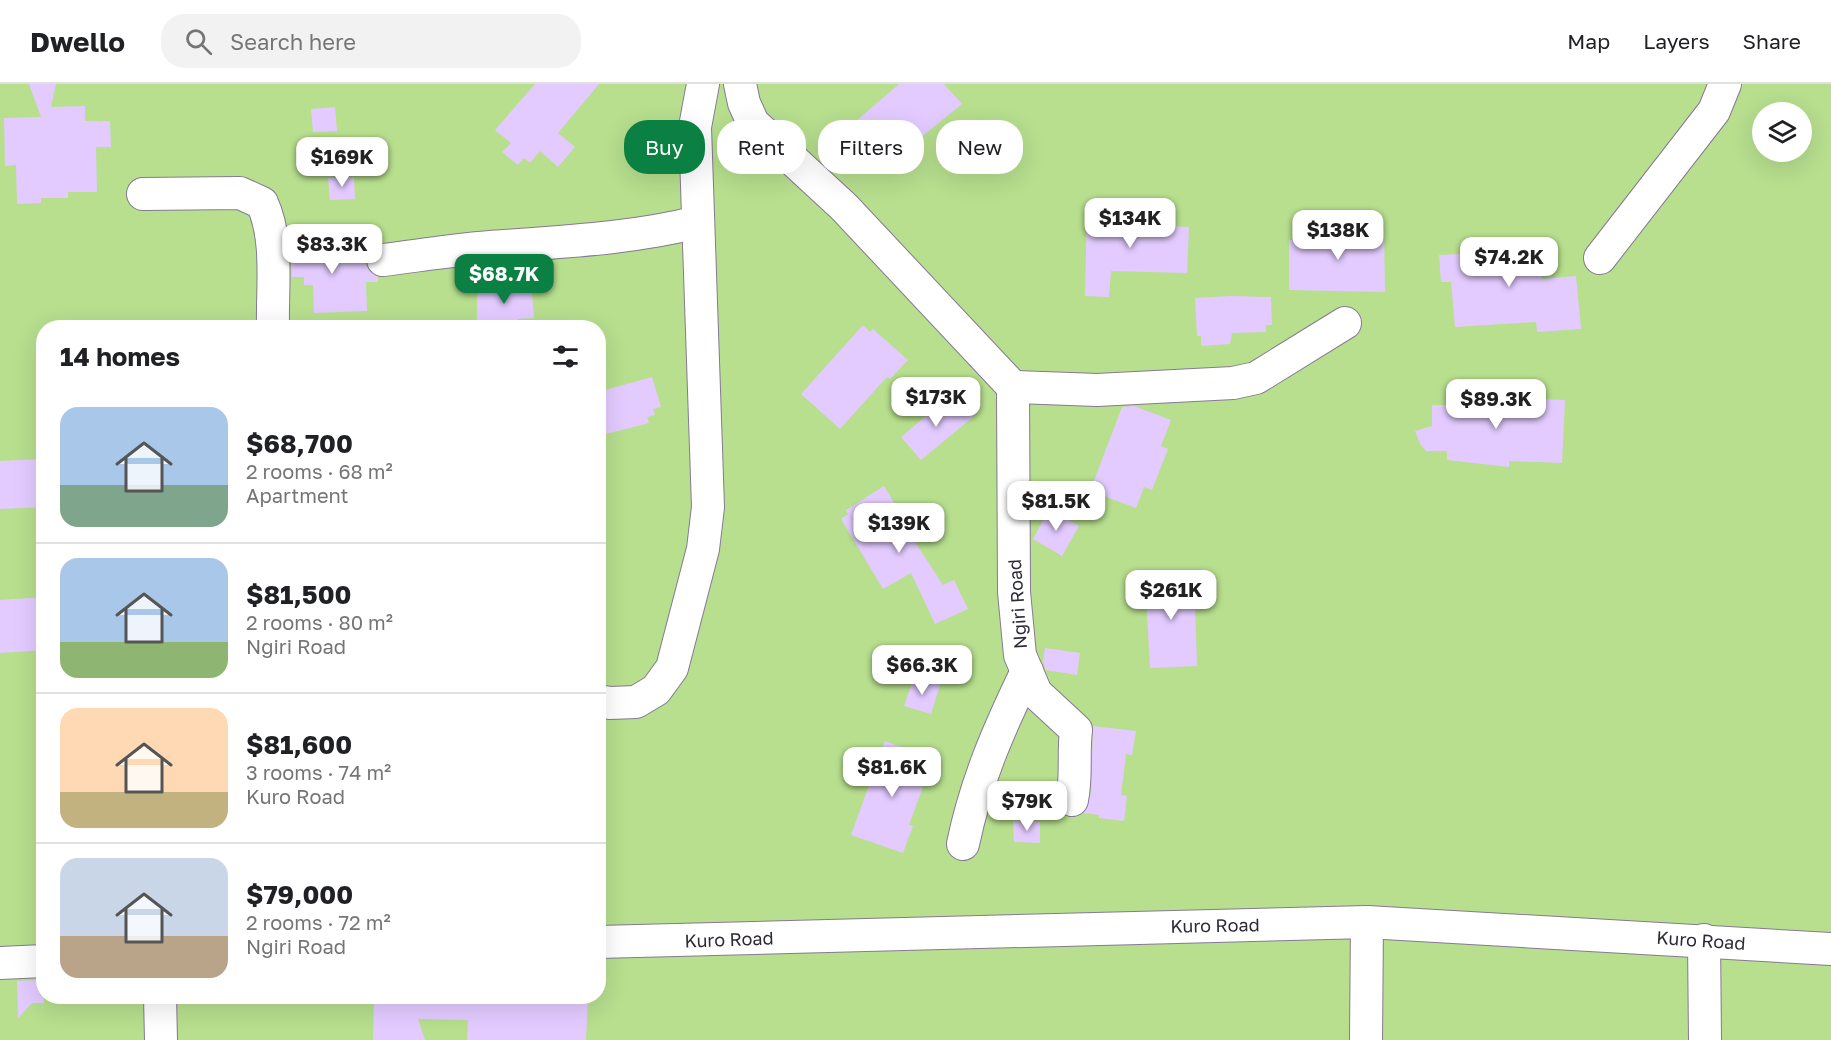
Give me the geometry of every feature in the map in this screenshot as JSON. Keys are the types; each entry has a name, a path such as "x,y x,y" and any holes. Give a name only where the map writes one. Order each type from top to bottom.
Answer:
{"street":[{"path":"606,703 636,702 656,690 672,668 703,549 708,507 695,128 703,84"},
{"path":"740,84 744,103 753,123 844,207 1013,387 1097,390 1233,383 1256,378 1345,323"},
{"path":"1600,258 1714,111 1725,84"},
{"path":"143,194 240,193 262,202 267,212 272,246 273,320"},
{"path":"383,260 477,249 610,238 698,222"},
{"name":"Ngiri Road","path":"1013,387 1014,592 1020,655 1036,693 1076,730 1073,754 1077,777 1072,800"},
{"path":"963,844 973,798 994,740 1027,671"},
{"path":"1366,1040 1367,922"},
{"name":"Kuro Road","path":"606,942 1367,922 1704,940 1831,950"},
{"path":"1704,940 1705,1040"},
{"path":"0,963 36,961"},
{"path":"160,1004 161,1040"}],"green space":[{"path":"0,84 1831,84 1831,1040 0,1040"}],"building":[{"path":"29,84 56,84 51,107 85,106 85,121 110,121 111,147 96,147 97,192 68,192 68,198 41,198 41,203 17,204 16,165 5,166 4,118 41,117"},
{"path":"535,84 599,84 558,133 575,147 558,167 540,151 530,163 524,158 518,165 502,152 511,143 495,130"},
{"path":"899,84 944,84 962,104 942,120 936,120 936,125 924,135 924,120 857,120"},
{"path":"335,107 337,131 313,132 311,109"},
{"path":"354,177 355,199 330,200 328,178"},
{"path":"1087,206 1116,208 1115,224 1189,227 1187,273 1111,271 1109,297 1085,296"},
{"path":"288,227 301,227 300,248 372,246 366,254 365,263 369,271 378,277 378,282 366,282 367,311 314,313 313,285 304,285 304,277 292,277"},
{"path":"1384,229 1385,292 1289,290 1289,240 1301,240 1301,231"},
{"path":"1526,237 1526,258 1540,256 1542,279 1576,276 1581,329 1537,332 1536,322 1455,327 1451,282 1441,282 1439,255 1481,253 1481,238"},
{"path":"531,282 534,318 477,320 477,287"},
{"path":"1271,297 1272,325 1266,325 1266,332 1232,333 1230,344 1201,346 1201,336 1197,336 1195,298"},
{"path":"863,325 870,332 873,329 908,360 890,379 887,377 840,429 801,394"},
{"path":"652,377 661,407 653,409 655,415 647,417 649,423 606,434 606,390"},
{"path":"1484,390 1533,410 1533,399 1565,400 1562,463 1509,461 1509,467 1447,460 1447,451 1426,451 1420,444 1415,431 1432,426 1432,405 1455,405 1455,391"},
{"path":"946,399 952,407 960,401 973,417 921,460 901,437"},
{"path":"1134,406 1171,420 1161,446 1168,449 1152,490 1144,487 1136,508 1090,491 1122,407"},
{"path":"36,459 36,507 0,509 0,461"},
{"path":"884,486 896,506 893,508 943,585 954,580 968,609 935,624 911,573 883,589 841,519 848,514 846,510"},
{"path":"1049,509 1079,526 1062,556 1033,539"},
{"path":"1194,575 1197,666 1150,668 1145,577"},
{"path":"36,598 36,651 0,653 0,600"},
{"path":"1045,648 1080,653 1077,675 1046,670 1043,662"},
{"path":"914,677 940,685 931,714 904,706"},
{"path":"1093,726 1136,731 1132,755 1126,754 1121,795 1127,796 1124,821 1099,818 1099,815 1084,813 1091,793"},
{"path":"885,741 924,755 921,761 931,765 909,825 913,826 903,853 851,835"},
{"path":"1013,821 1040,822 1040,843 1014,842"},
{"path":"36,980 36,1003 32,1003 18,1018 17,981"},
{"path":"374,1004 588,1004 586,1040 467,1040 468,1020 418,1019 425,1040 373,1040"}]}
